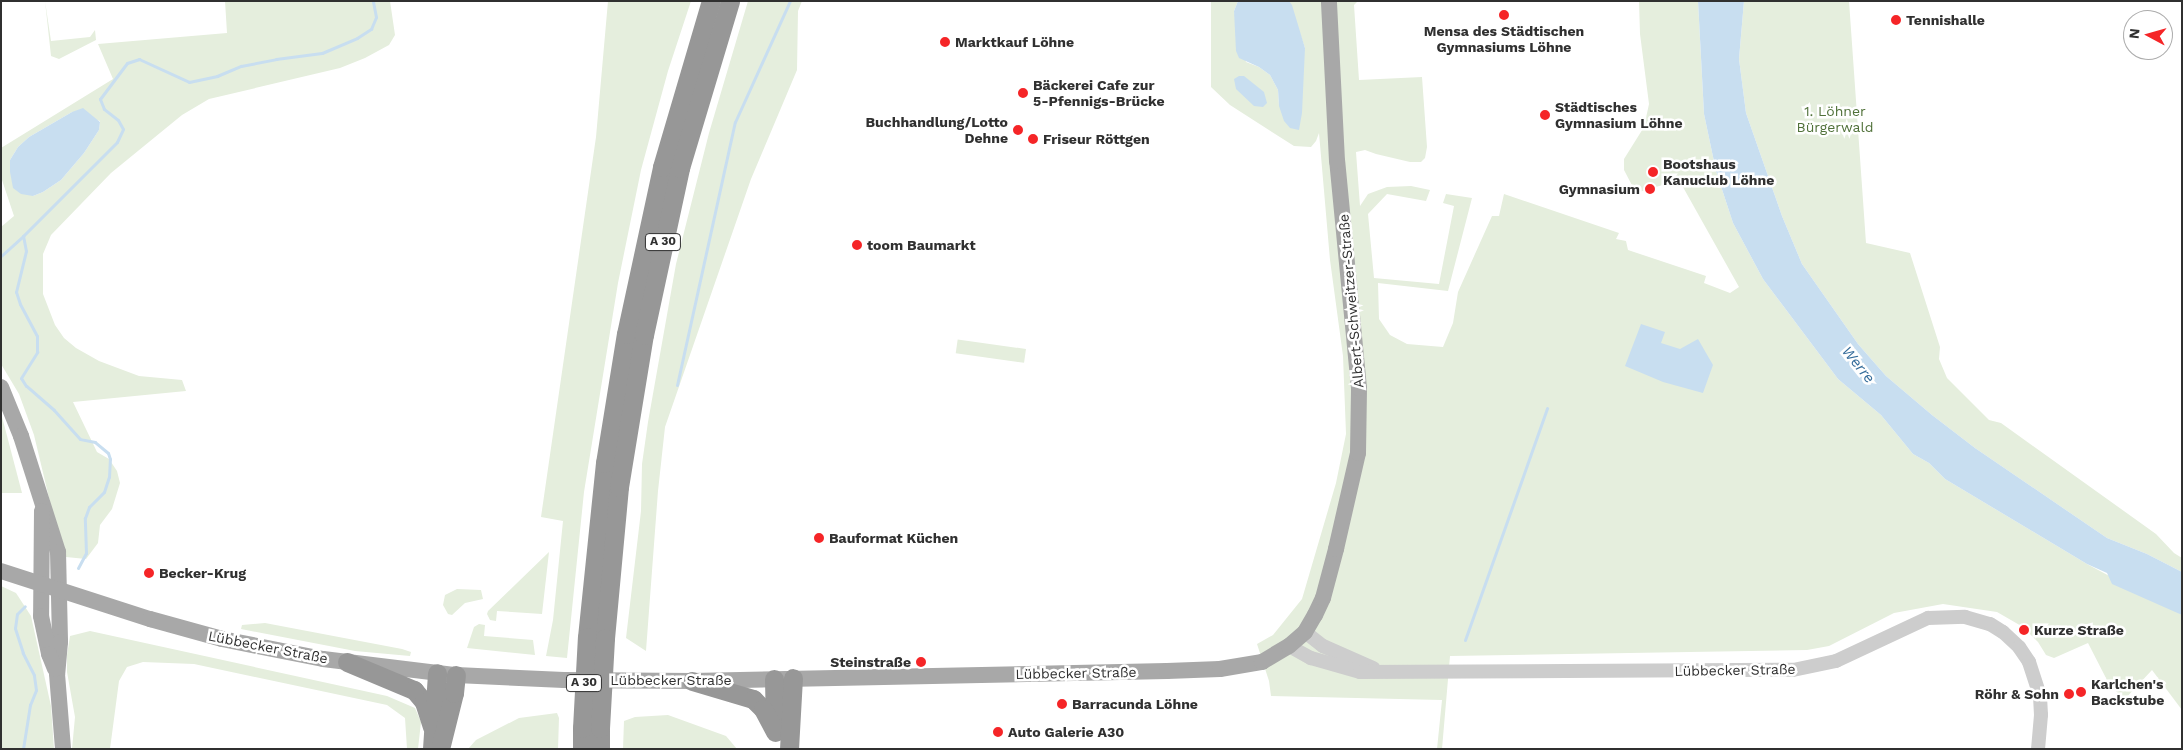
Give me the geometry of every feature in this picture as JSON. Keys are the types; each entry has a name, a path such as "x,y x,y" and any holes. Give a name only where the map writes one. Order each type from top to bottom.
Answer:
{"highway":[{"name":"A 30","path":"582,749 591,728 605,463 626,334 662,167 711,1"},
{"name":"A 30","path":"596,637 644,335 680,168 730,1"},
{"path":"347,662 414,690 424,702 432,727"},
{"path":"432,749 437,673"},
{"path":"440,749 454,694 456,675"},
{"path":"774,678 776,740"},
{"path":"789,749 793,678"},
{"path":"692,681 753,699 769,717 776,740"},
{"name":"A 30","path":"591,728 600,749"}],"main road":[{"name":"Albert-Schweitzer-Straße","path":"1323,598 1353,481 1358,453 1360,410 1355,334 1337,160 1329,1"},
{"path":"1,387 21,436 58,552 60,590 57,674 63,749"},
{"path":"42,506 40,583 42,625 57,674"},
{"name":"Lübbecker Straße","path":"1,571 200,634 272,650 347,662 456,675 564,680 692,681 1220,668 1262,662 1289,646 1305,632 1323,598"}],"street":[{"name":"Lübbecker Straße","path":"1289,646 1311,658 1337,667 1360,672 1793,670 1836,661 1916,622 1940,616 1978,619 2003,632 2024,653 2036,678 2040,696 2041,715 2038,749"},
{"name":"Lübbecker Straße","path":"1305,632 1323,646 1368,667 1396,673"}],"green space":[{"path":"45,1 51,41 90,37 95,30 96,40 59,59 51,56"},
{"path":"225,1 390,1 395,35 389,45 365,58 340,68 209,99 182,115 111,173 51,235 43,254 43,294 55,325 64,338 76,348 99,361 139,376 182,380 186,391 73,402 97,452 109,459 117,471 120,483 112,509 100,525 98,543 86,559 66,557 61,548 34,435 19,394 1,364 1,227 14,216 1,177 1,148 113,79 98,44 227,33","holes":["72,112 100,121 99,130 84,153 61,180 33,196 10,160 18,147 29,137"]},
{"path":"608,1 691,1 668,71 641,170 618,283 584,492 567,658 546,656 553,620 563,521 541,517 596,137"},
{"path":"748,1 802,1 798,11 797,70 751,179 665,427 658,491 646,651 626,638 641,511 642,464 648,422 676,264 709,133"},
{"path":"1211,1 1238,1 1234,11 1246,62 1259,67 1270,75 1278,90 1279,106 1305,48 1289,1 1358,1 1354,5 1359,80 1422,77 1427,147 1425,158 1421,162 1410,162 1365,150 1356,152 1360,206 1368,194 1387,187 1411,186 1430,190 1426,201 1387,194 1368,214 1374,278 1439,284 1454,206 1443,203 1446,194 1472,198 1448,291 1378,283 1379,319 1390,335 1407,344 1443,347 1453,323 1458,292 1492,216 1499,216 1504,194 1619,233 1616,239 1626,241 1628,250 1706,276 1704,283 1730,293 1739,287 1679,180 1636,193 1624,170 1624,159 1644,127 1649,104 1640,34 1639,1 1698,1 1704,114 1716,171 1733,223 1763,279 1838,379 1881,415 1913,454 1929,463 1945,479 2087,564 2182,615 2182,710 2152,670 2124,700 2108,682 2088,643 2054,658 2046,655 2038,642 2023,627 1997,612 1943,604 1894,613 1829,646 1807,650 1450,656 1442,749 1437,749 1442,700 1271,696 1269,681 1257,644 1273,635 1302,599 1336,483 1346,434 1343,356 1330,260 1319,133 1311,147 1294,146 1230,105 1211,87"},
{"name":"1. Löhner Bürgerwald","path":"1744,1 1849,1 1866,243 1910,253 1940,347 1939,359 1947,378 1989,420 2001,423 2156,534 2174,553 2182,558 2182,572 2147,554 2107,538 1975,448 1886,376 1858,344 1802,264 1782,216 1746,113 1739,59"},
{"path":"958,339 1026,349 1024,363 956,353"},
{"path":"1,413 22,493 1,493"},
{"path":"549,552 542,614 497,611 496,621 490,620 487,614 488,611"},
{"path":"1,586 16,593 31,616 51,706 54,749 1,749"},
{"path":"457,589 481,590 483,599 465,603 452,615 448,614 443,605 445,595"},
{"path":"265,623 411,652 410,656 355,651 241,629 242,625"},
{"path":"479,624 485,625 484,636 533,640 535,655 467,648 474,627"},
{"path":"90,631 387,696 415,708 421,722 418,749 407,749 405,718 387,705 194,664 143,662 127,667 119,681 110,749 72,749 75,717 67,672 67,655 70,636"},
{"path":"557,713 559,718 558,749 468,749 476,740 519,718"},
{"path":"668,715 726,736 737,749 623,749 624,721 635,717"}],"water":[{"path":"1238,1 1289,1 1292,5 1305,48 1302,113 1299,130 1290,128 1284,121 1279,106 1278,90 1270,75 1259,67 1239,58 1236,51 1234,11"},
{"name":"Werre","path":"1698,1 1744,1 1739,59 1746,113 1782,216 1802,264 1858,344 1886,376 1975,448 2107,538 2147,554 2182,572 2182,615 2112,584 2107,573 2087,564 1945,479 1929,463 1913,454 1881,415 1838,379 1763,279 1733,223 1716,171 1704,114"},
{"path":"1244,76 1264,92 1267,103 1263,107 1254,106 1236,89 1234,79"},
{"path":"83,108 100,122 99,130 84,153 61,180 33,196 21,194 13,188 10,160 18,147 29,137 72,112"},
{"path":"1641,324 1665,332 1661,343 1680,349 1698,339 1713,365 1703,393 1663,382 1625,366"}],"waterway":[{"path":"78,568 86,553 85,518 89,507 104,492 109,477 110,459 108,453 95,442 80,439 54,410 26,386 21,378 37,352 37,336 20,304 16,292 26,251 23,236 117,142 123,129 118,120 104,109 100,99 127,63 139,59 189,82 217,76 241,66 322,53 357,38 371,29 376,17 373,1"},
{"path":"677,385 735,122 790,1"},
{"path":"1,256 23,236"},
{"path":"1465,640 1547,408"},
{"path":"23,749 30,705 36,690 34,675 23,653 15,628 17,614 25,606"}],"place":[{"name":"Mensa des Städtischen Gymnasiums Löhne","path":"1504,15"},
{"name":"Tennishalle","path":"1896,20"},
{"name":"Marktkauf Löhne","path":"945,42"},
{"name":"Bäckerei Cafe zur 5-Pfennigs-Brücke","path":"1023,93"},
{"name":"Städtisches Gymnasium Löhne","path":"1545,115"},
{"name":"Buchhandlung/Lotto Dehne","path":"1018,130"},
{"name":"Friseur Röttgen","path":"1033,139"},
{"name":"Bootshaus Kanuclub Löhne","path":"1653,172"},
{"name":"Gymnasium","path":"1650,189"},
{"name":"toom Baumarkt","path":"857,245"},
{"name":"Bauformat Küchen","path":"819,538"},
{"name":"Becker-Krug","path":"149,573"},
{"name":"Kurze Straße","path":"2024,630"},
{"name":"Steinstraße","path":"921,662"},
{"name":"Karlchen's Backstube","path":"2081,692"},
{"name":"Röhr & Sohn","path":"2069,694"},
{"name":"Barracunda Löhne","path":"1062,704"},
{"name":"Auto Galerie A30","path":"998,732"}]}
